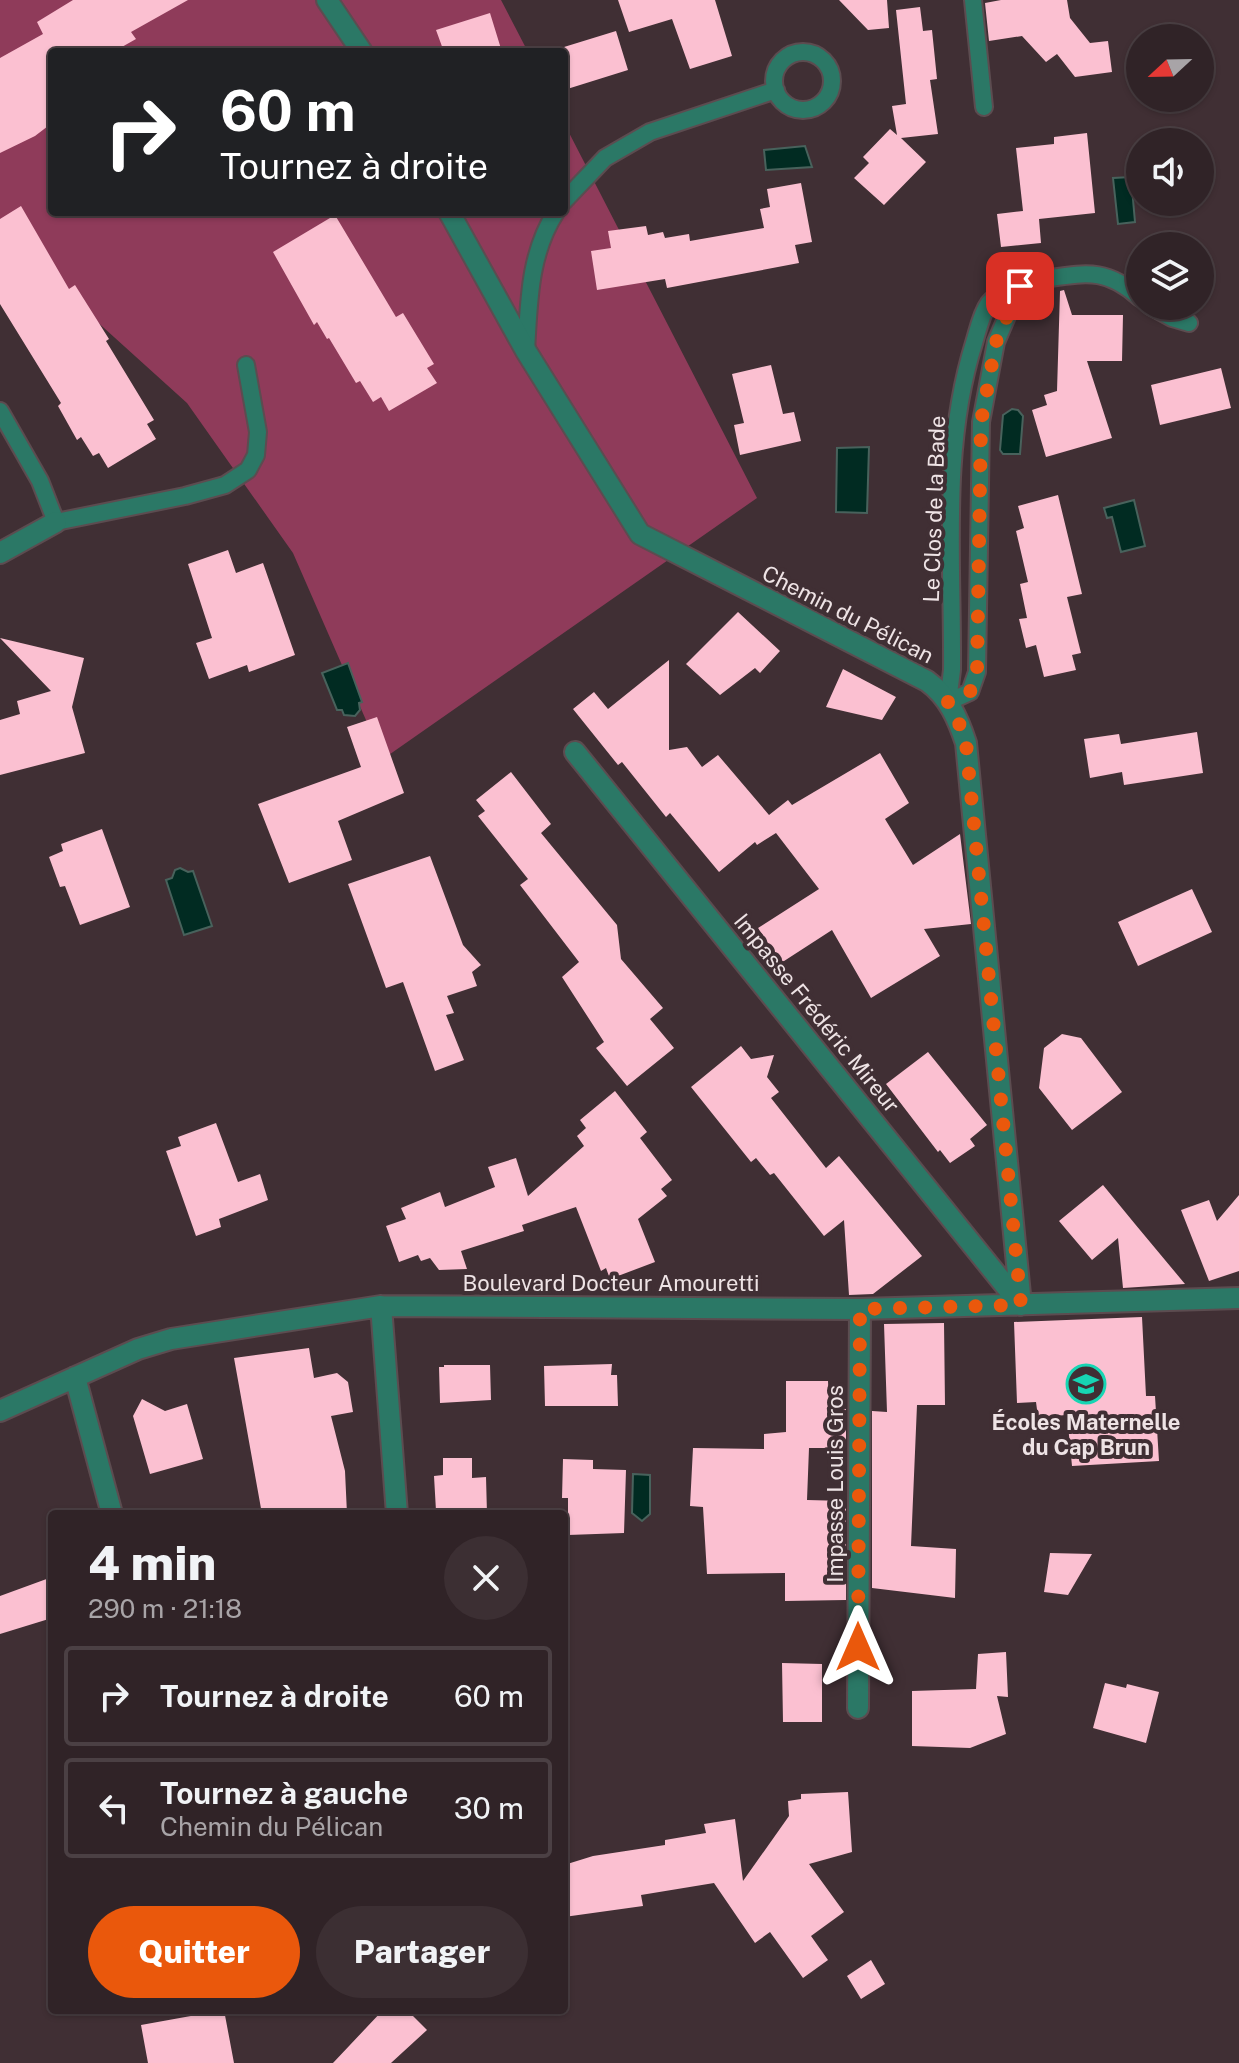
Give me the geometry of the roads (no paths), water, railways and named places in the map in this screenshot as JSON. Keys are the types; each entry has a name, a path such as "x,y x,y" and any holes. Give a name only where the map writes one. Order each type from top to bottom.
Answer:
{"street":[{"path":"327,0 359,48"},
{"name":"Chemin du Pélican","path":"451,216 526,351 640,534 927,681 937,688 955,712 966,743 1021,1305"},
{"path":"0,553 56,522"},
{"name":"Impasse Frédéric Mireur","path":"575,752 1021,1305"},
{"name":"Boulevard Docteur Amouretti","path":"0,1411 138,1349 171,1339 381,1306 860,1309 1239,1298"},
{"path":"381,1306 397,1510"},
{"name":"Impasse Louis Gros","path":"858,1708 860,1309"},
{"path":"75,1377 111,1510"}],"lane":[{"path":"973,0 984,107"},
{"path":"568,197 605,158 650,132 776,90"},
{"path":"526,351 530,291 537,251 554,216"},
{"name":"Le Clos de la Bade","path":"948,702 952,670 954,442 971,352 989,304 1001,293 1020,286 1092,273 1113,278 1126,288"},
{"name":"Le Clos de la Bade","path":"948,702 970,692 977,672 981,422 996,342 1020,286"},
{"path":"1179,320 1189,323"},
{"path":"0,411 40,481 56,522 185,496 225,485 248,470 256,455 258,432 246,365"}],"place":[{"name":"Écoles Maternelle du Cap Brun","path":"1086,1384"}]}
